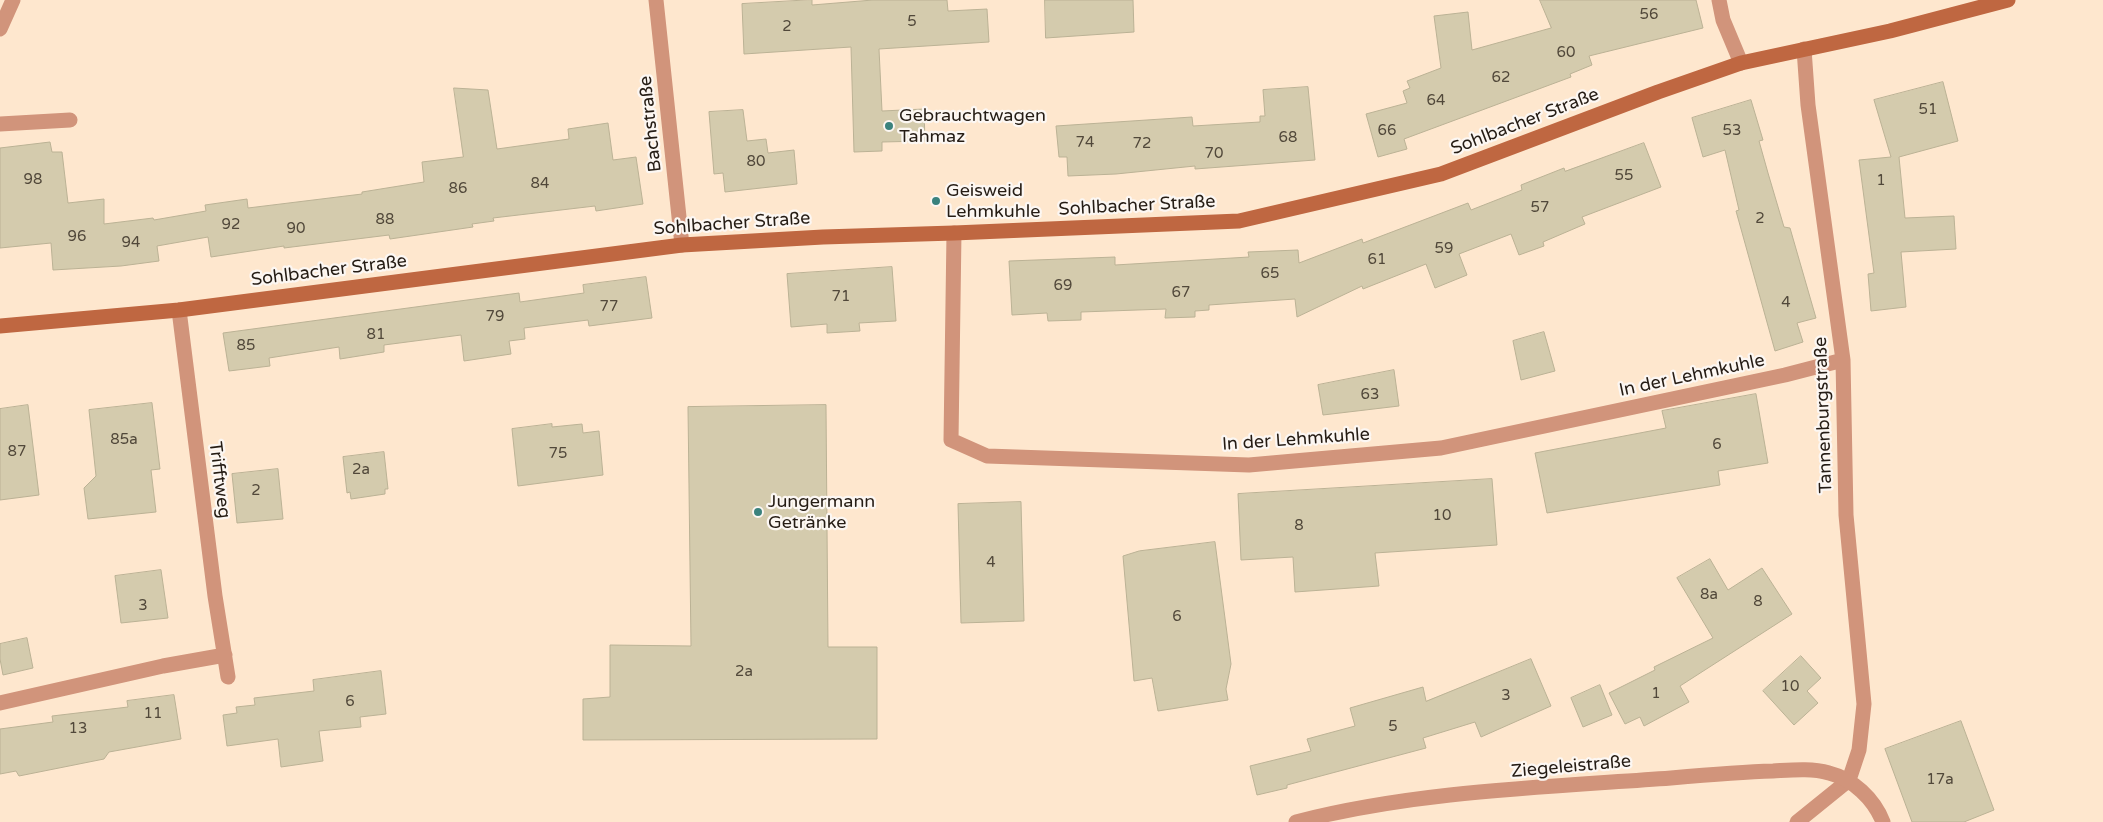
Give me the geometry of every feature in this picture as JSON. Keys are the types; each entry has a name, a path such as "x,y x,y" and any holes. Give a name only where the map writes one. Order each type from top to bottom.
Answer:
{"street":[{"path":"0,29 13,0"},
{"name":"Bachstraße","path":"656,0 682,245"},
{"path":"1719,0 1723,20 1741,63"},
{"name":"Sohlbacher Straße","path":"0,326 179,310 682,245 823,237 1239,220 1442,174 1658,92 1741,63 1890,31 2008,0"},
{"name":"Tannenburgstraße","path":"1804,49 1808,105 1843,360 1846,514 1864,704 1859,750 1849,780"},
{"path":"0,124 70,120"},
{"name":"In der Lehmkuhle","path":"954,233 952,440 987,456 1249,465 1441,448 1776,378 1843,360"},
{"name":"Trifftweg","path":"179,310 215,596 228,677"},
{"path":"0,702 163,666 225,655"},
{"name":"Ziegeleistraße","path":"1296,822 1328,814 1453,795 1741,772 1808,770 1830,773 1849,780"},
{"path":"1797,822 1849,780 1865,794 1883,822"}],"building":[{"path":"812,0 812,5 873,0 947,0 948,11 987,9 989,42 879,49 882,111 924,109 925,141 882,142 882,151 854,152 851,47 744,54 742,4"},
{"path":"1045,0 1133,0 1134,32 1046,38"},
{"path":"1540,0 1696,0 1703,28 1589,56 1592,65 1570,74 1571,77 1404,139 1407,149 1378,157 1366,114 1407,103 1403,91 1410,88 1407,81 1441,68 1434,16 1468,12 1472,50 1551,28"},
{"path":"1943,82 1958,141 1899,157 1905,218 1954,216 1956,249 1901,252 1906,307 1871,311 1868,274 1874,273 1859,160 1891,157 1874,100"},
{"path":"1308,87 1315,160 1195,169 1195,166 1116,174 1068,176 1067,157 1059,157 1056,126 1192,117 1193,126 1260,122 1260,116 1265,116 1263,90"},
{"path":"454,88 488,90 497,149 569,139 568,129 608,123 613,160 636,157 643,204 596,211 595,206 493,218 494,221 472,224 473,227 390,239 389,235 284,248 284,246 211,257 208,237 157,246 159,261 121,266 53,270 51,243 0,248 0,148 50,142 52,152 62,152 68,203 104,199 104,224 153,218 154,220 206,211 205,205 247,199 248,208 362,194 362,192 424,182 422,162 463,157"},
{"path":"1751,100 1763,140 1759,141 1784,227 1790,228 1816,318 1797,323 1803,342 1775,351 1736,211 1739,210 1725,150 1703,157 1692,118"},
{"path":"743,110 747,141 766,139 768,153 794,150 797,184 725,192 723,173 714,174 709,112"},
{"path":"1644,143 1661,187 1582,217 1585,224 1543,242 1544,246 1519,255 1511,234 1459,254 1467,275 1435,288 1426,264 1363,289 1362,286 1297,317 1295,299 1209,305 1209,310 1195,311 1195,317 1165,318 1166,309 1081,312 1081,320 1048,321 1047,313 1012,315 1009,261 1115,257 1115,265 1249,257 1248,252 1298,250 1299,263 1362,239 1363,243 1468,203 1471,210 1522,190 1521,185 1564,168 1565,171"},
{"path":"892,267 896,321 859,323 860,331 827,333 827,324 791,327 787,274"},
{"path":"646,277 652,318 589,326 588,320 524,328 525,339 509,341 511,354 464,361 461,335 384,345 384,352 340,359 339,347 269,358 270,366 229,371 223,333 519,293 520,302 584,293 583,285"},
{"path":"1544,332 1555,371 1521,380 1513,341"},
{"path":"1394,370 1399,406 1323,415 1318,385"},
{"path":"1756,394 1768,463 1718,471 1720,485 1547,513 1535,453 1666,428 1662,411"},
{"path":"152,403 160,469 151,470 156,512 88,519 84,488 96,476 89,410"},
{"path":"28,405 39,495 0,500 0,409"},
{"path":"826,405 828,647 877,647 877,739 583,740 583,699 610,697 610,645 691,646 688,407"},
{"path":"552,424 552,427 582,424 583,433 599,431 603,475 518,486 512,429"},
{"path":"384,452 388,489 385,489 385,494 351,499 350,492 347,493 343,457"},
{"path":"278,469 283,519 237,523 232,474"},
{"path":"1492,479 1497,545 1375,553 1379,586 1295,592 1293,557 1241,560 1238,494"},
{"path":"1021,502 1024,621 961,623 958,504"},
{"path":"1215,542 1231,664 1226,689 1228,700 1158,711 1152,678 1134,681 1123,556 1139,551"},
{"path":"1710,559 1728,590 1762,568 1792,614 1680,686 1689,702 1644,726 1640,717 1625,724 1609,693 1655,670 1654,667 1713,638 1677,578"},
{"path":"161,570 168,618 121,623 115,576"},
{"path":"27,638 33,668 3,675 0,644"},
{"path":"1801,656 1821,678 1807,691 1818,703 1794,725 1763,691"},
{"path":"1531,659 1551,706 1481,737 1475,722 1423,738 1426,748 1287,785 1287,788 1257,795 1250,766 1311,751 1307,739 1355,726 1350,708 1423,687 1426,701"},
{"path":"381,671 386,714 360,717 361,727 319,731 323,761 281,767 278,739 227,746 223,715 237,713 236,707 255,705 254,698 314,691 313,680"},
{"path":"1600,685 1612,715 1583,727 1571,698"},
{"path":"174,695 181,739 109,752 104,759 19,776 16,771 0,774 0,729 53,722 52,716 128,707 127,701"},
{"path":"1961,721 1994,810 1964,822 1912,822 1885,749"}],"place":[{"name":"Gebrauchtwagen Tahmaz","path":"889,126"},
{"name":"Geisweid Lehmkuhle","path":"936,201"},
{"name":"Jungermann Getränke","path":"758,512"}]}
